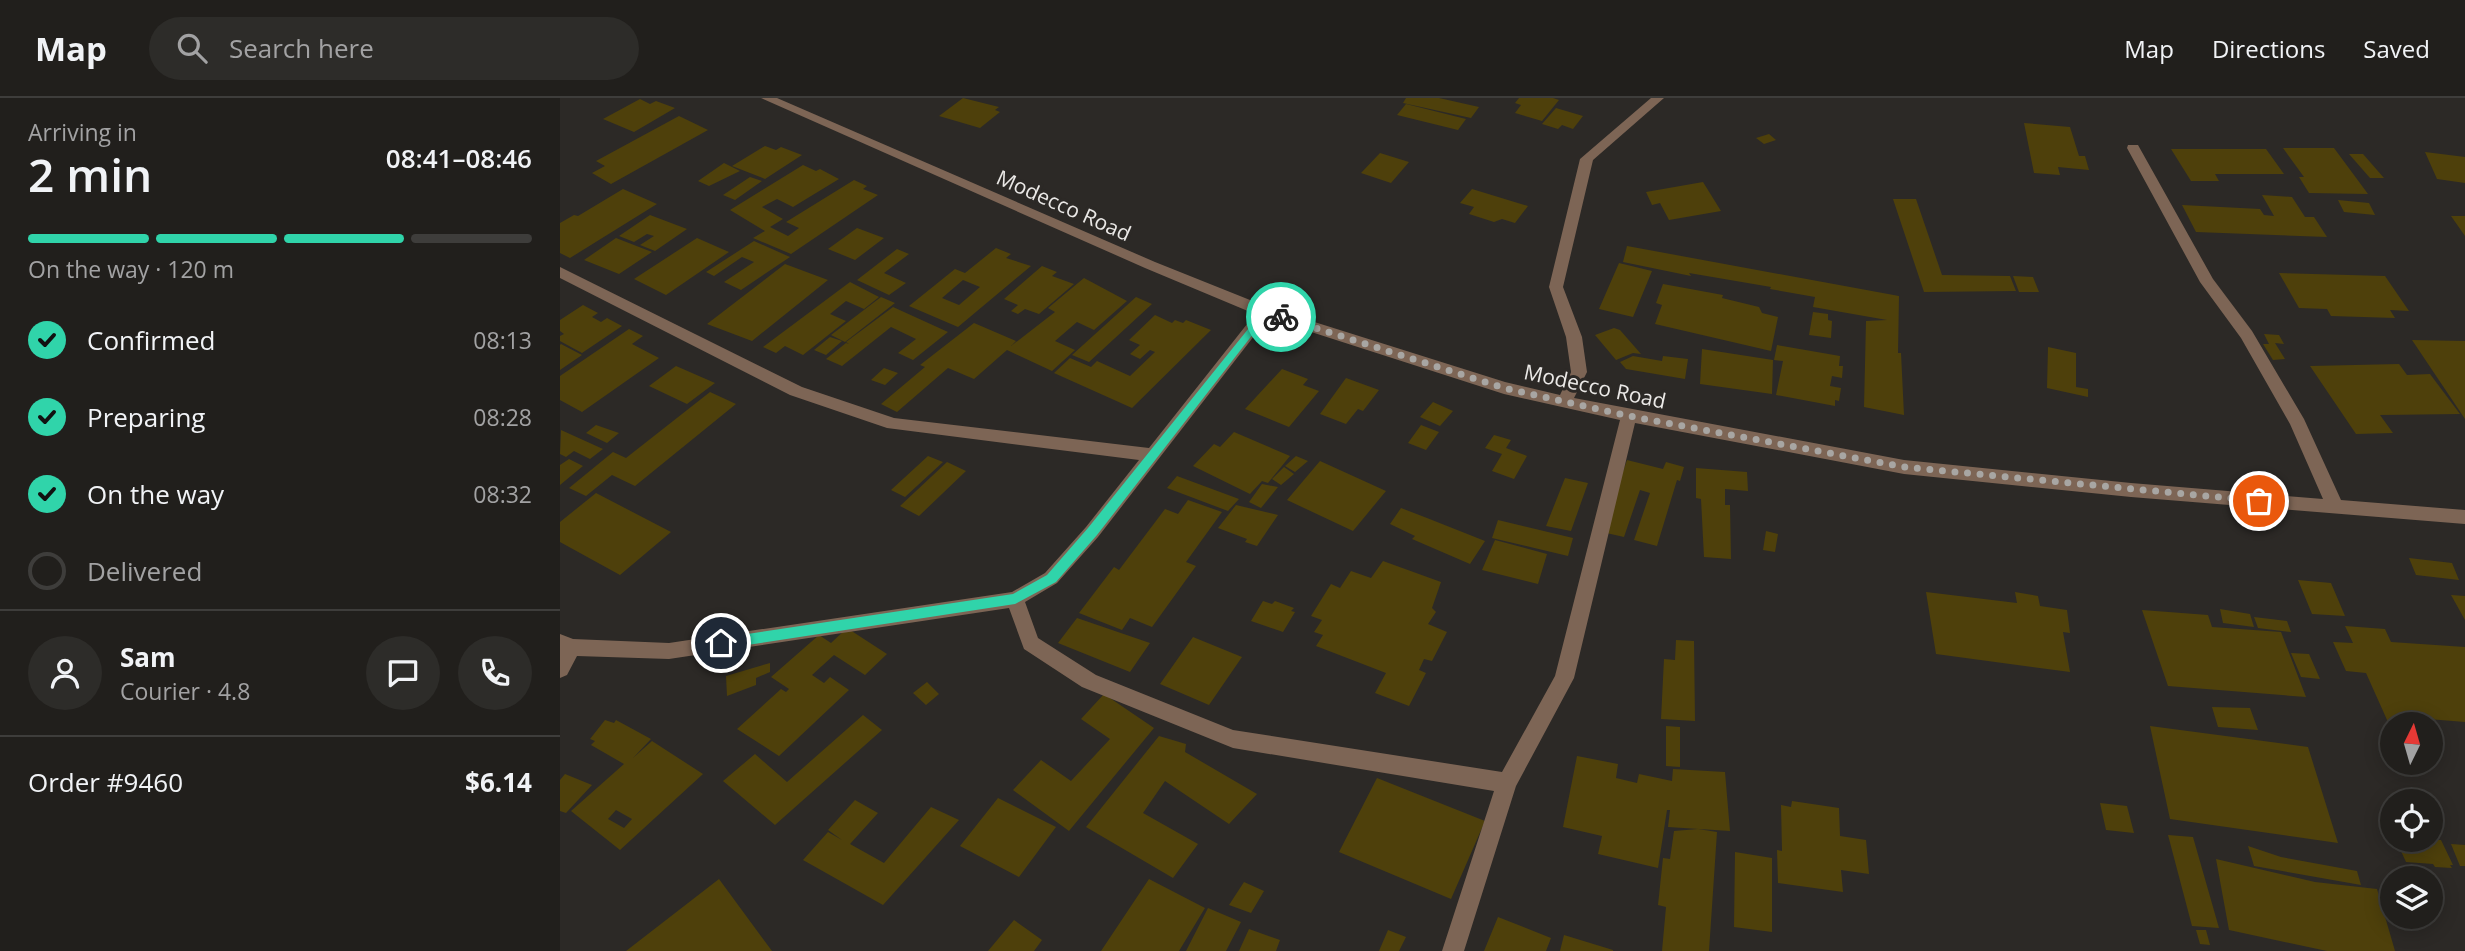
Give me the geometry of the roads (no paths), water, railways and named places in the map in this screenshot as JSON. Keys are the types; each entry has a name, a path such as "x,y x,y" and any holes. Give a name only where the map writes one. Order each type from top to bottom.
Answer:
{"street":[{"name":"Modecco Road","path":"767,98 1150,265 1265,312 1504,388 1629,416 1904,467 2336,508 2465,517"},
{"path":"1564,402 1579,372 1574,337 1556,286 1587,159 1658,98"},
{"path":"2133,148 2207,282 2247,335 2298,423 2336,508"},
{"path":"560,272 796,391 893,424 1153,455"},
{"path":"560,669 566,645 669,650 1015,599 1051,578 1093,532 1265,312"},
{"path":"1452,951 1507,783 1564,678 1629,416"},
{"path":"1015,599 1031,643 1089,681 1233,739 1507,783"}]}
